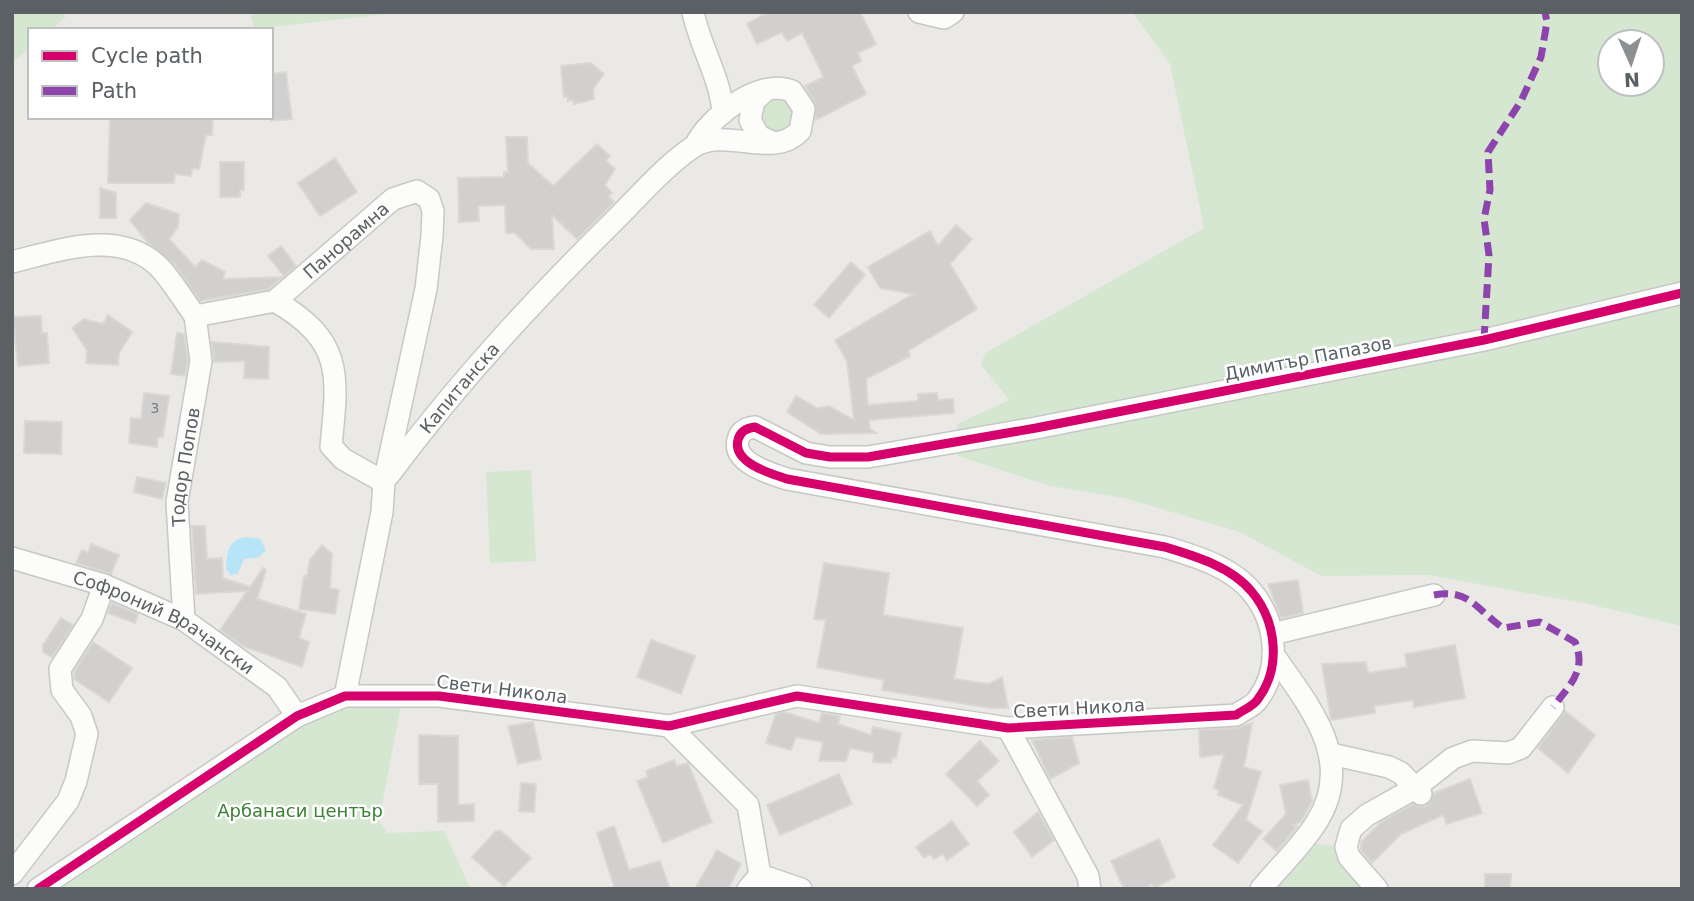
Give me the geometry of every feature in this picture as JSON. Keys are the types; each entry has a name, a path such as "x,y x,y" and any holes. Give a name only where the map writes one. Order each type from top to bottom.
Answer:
{"street":[{"path":"694,12 703,53 722,94 723,113"},
{"path":"919,12 944,18 953,12"},
{"path":"695,146 720,139 777,143 788,141 800,131 804,108 792,92 768,89 754,101 750,120 759,136 777,143"},
{"name":"Капитанска","path":"384,482 447,397 512,324 650,185 695,146 702,130 746,97 768,89"},
{"name":"Панорамна","path":"275,301 393,199 417,191 429,198 433,211 426,289 384,482"},
{"path":"12,262 91,245 117,244 142,253 161,269 195,316 275,301 315,331 333,358 337,389 331,446 343,459 384,482 382,513 345,696"},
{"name":"Димитър Папазов","path":"1273,644 1251,591 1227,572 1198,557 1166,547 787,479 751,463 740,453 737,444 741,432 754,427 806,453 830,457 868,457 1484,340 1682,293"},
{"name":"Тодор Попов","path":"184,620 177,502 201,361 199,328 195,316"},
{"name":"Софроний Врачански","path":"12,558 103,585 184,620 277,687 297,716"},
{"path":"12,874 68,801 76,782 87,734 81,716 62,691 60,668 92,620 103,585"},
{"path":"1261,889 1317,822 1328,794 1331,754 1321,723 1273,644 1434,594"},
{"name":"Свети Никола","path":"38,889 297,716 345,696 439,696 669,726 797,696 1009,728 1236,715 1258,701 1267,682 1273,644"},
{"path":"1377,889 1349,857 1346,847 1351,829 1367,815 1418,791 1453,758 1472,751 1508,753 1521,748 1553,707"},
{"path":"669,726 748,805 754,882 801,889"},
{"path":"1009,728 1088,877 1090,889"},
{"path":"1331,754 1389,767 1401,773 1418,791"}],"green space":[{"path":"12,12 65,12 65,18 53,28 28,28 28,50 12,63"},
{"path":"250,12 404,12 263,28 254,28"},
{"path":"1132,12 1682,12 1682,626 1588,604 1428,575 1321,576 1240,532 1124,498 1050,486 958,456 957,424 1009,400 981,365 985,353 1204,228 1170,64"},
{"path":"768,89 804,109 777,143 750,110"},
{"path":"531,470 536,561 490,563 486,472"},
{"name":"Арбанаси център","path":"403,695 379,821 387,833 444,831 471,889 38,889 297,716"},
{"path":"1302,842 1346,847 1377,889 1261,889"}],"water":[{"path":"245,537 260,539 266,550 259,557 244,559 238,573 231,575 226,569 229,548 235,541"}],"building":[{"path":"768,12 860,12 876,44 858,53 861,61 852,66 866,94 816,120 815,103 805,86 824,77 802,33 787,41 782,32 757,44 747,24"},
{"path":"591,63 604,74 593,89 594,99 574,104 573,100 568,101 568,96 564,97 561,66"},
{"path":"286,72 292,119 271,121 273,74"},
{"path":"110,119 213,119 212,135 206,135 199,169 192,169 191,176 175,174 174,183 108,183"},
{"path":"506,137 527,137 528,163 553,186 597,144 610,156 606,161 615,169 605,185 612,193 608,196 614,202 577,239 552,215 554,249 531,249 515,233 506,233 505,205 478,206 479,221 459,222 458,178 504,177 504,172 508,172"},
{"path":"335,158 357,192 320,216 298,183"},
{"path":"220,162 244,162 244,190 240,190 240,197 220,197"},
{"path":"100,188 116,193 116,218 100,218"},
{"path":"146,203 179,214 178,227 169,239 195,267 202,260 225,272 223,279 282,277 269,289 200,301 175,265 148,243 130,220"},
{"path":"956,225 972,239 950,264 977,309 908,351 910,356 866,379 868,405 918,401 918,394 937,393 938,400 953,399 954,413 869,420 870,429 876,433 821,434 787,412 796,396 817,408 829,406 854,420 847,361 835,340 913,294 880,288 868,267 930,231 938,246"},
{"path":"281,246 296,266 284,276 268,256"},
{"path":"851,262 865,275 829,318 814,305"},
{"path":"108,315 132,332 119,353 118,365 86,363 87,350 72,328 84,319 103,324"},
{"path":"41,316 42,333 47,333 49,363 18,366 13,317"},
{"path":"177,333 184,334 188,361 185,376 171,374"},
{"path":"212,342 269,347 268,379 244,378 245,361 214,362"},
{"path":"144,393 169,396 163,437 158,437 157,447 129,443 131,418 141,419"},
{"path":"25,421 62,422 61,454 24,453"},
{"path":"137,477 166,483 162,499 134,492"},
{"path":"192,526 205,526 207,559 222,558 223,578 250,587 263,568 266,570 257,599 306,614 299,638 309,642 302,667 243,646 220,630 247,591 196,594"},
{"path":"91,544 119,555 111,574 76,563 82,550 88,553"},
{"path":"322,545 332,554 330,588 339,590 335,614 299,609 304,576 307,576 310,560"},
{"path":"824,563 889,573 883,615 963,628 954,679 989,684 1002,677 1008,708 990,708 882,690 884,680 817,667 826,620 814,619"},
{"path":"1298,580 1303,613 1281,618 1268,584"},
{"path":"112,603 138,614 135,623 108,613"},
{"path":"61,618 73,625 52,657 43,652 43,645"},
{"path":"651,640 695,656 681,694 637,677"},
{"path":"93,642 132,668 109,702 74,679 75,670"},
{"path":"1455,645 1465,698 1414,707 1413,700 1374,706 1375,713 1331,720 1322,664 1366,662 1368,673 1407,667 1405,654"},
{"path":"1565,711 1595,735 1568,773 1538,748"},
{"path":"784,712 819,723 822,713 840,716 838,724 871,735 873,727 901,733 896,758 892,757 891,763 873,762 874,753 850,748 846,761 819,761 823,742 796,737 791,750 766,743 776,714"},
{"path":"533,722 541,759 518,764 508,726"},
{"path":"1252,723 1244,767 1261,772 1246,820 1262,831 1238,863 1213,845 1243,805 1218,795 1219,790 1214,788 1224,754 1200,757 1199,730 1237,728"},
{"path":"419,735 458,736 458,805 474,804 474,821 438,822 438,784 419,784"},
{"path":"1072,737 1079,763 1050,779 1032,740"},
{"path":"980,741 999,761 977,781 989,795 977,806 946,774"},
{"path":"674,760 677,766 688,763 712,822 663,843 637,781 648,777 646,771"},
{"path":"839,774 852,804 780,835 767,805"},
{"path":"1470,779 1482,813 1447,824 1443,815 1401,834 1372,863 1361,850 1361,842 1380,823 1413,804 1425,807 1434,793"},
{"path":"1308,780 1312,801 1301,822 1293,825 1297,827 1277,851 1263,839 1286,814 1280,785"},
{"path":"521,783 536,784 534,812 519,811"},
{"path":"1038,812 1054,840 1032,857 1014,832"},
{"path":"952,821 969,844 947,860 943,854 934,859 930,854 924,858 916,847"},
{"path":"614,826 629,870 660,861 670,889 615,889 597,833"},
{"path":"496,831 501,831 531,858 504,886 472,857"},
{"path":"1159,839 1175,877 1154,888 1152,884 1142,889 1124,889 1111,861"},
{"path":"717,850 741,864 728,889 695,889"},
{"path":"1485,874 1511,874 1510,889 1485,889"}],"marked path":[{"path":"1484,340 1489,255 1484,219 1490,190 1488,152 1521,101 1541,57 1547,22 1545,12"},
{"path":"1434,595 1446,594 1464,598 1503,628 1540,622 1575,642 1578,669 1571,684 1553,707"}],"cycle path":[{"path":"38,889 297,716 345,696 439,696 669,726 797,696 1008,728 1236,715 1254,704 1266,686 1271,673 1273,644 1271,630 1260,604 1244,583 1224,569 1165,547 787,479 763,471 747,461 738,448 740,434 755,427 806,453 830,457 868,457 1036,428 1484,340 1682,293"}]}
